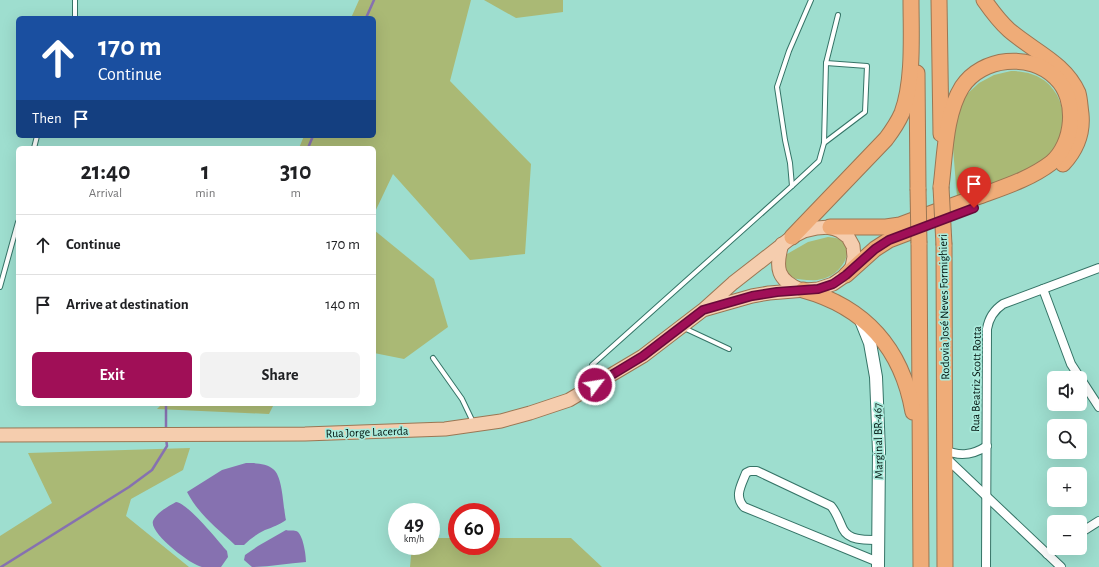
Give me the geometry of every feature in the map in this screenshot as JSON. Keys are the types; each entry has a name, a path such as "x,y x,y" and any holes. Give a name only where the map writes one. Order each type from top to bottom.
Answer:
{"highway":[{"path":"787,241 886,139 902,113 906,98 910,64 911,0"},
{"name":"Rodovia José Neves Formighieri","path":"916,0 921,567"},
{"name":"Rodovia José Neves Formighieri","path":"939,0 941,187 944,245 945,567"},
{"path":"846,275 875,249 889,240 1018,192 1045,179 1059,170 1069,158 1076,146 1081,133 1081,119 1078,94 1071,82 1062,70 1009,30 984,0"},
{"path":"830,227 886,227 900,225 1010,185 1052,162 1063,149 1069,134 1071,119 1064,89 1056,78 1044,69 1031,64 1004,62 990,65 979,70 968,80 962,87 952,112 947,134 941,187"},
{"path":"803,290 833,301 859,317 881,338 894,357 904,376 910,394 920,473"}],"main road":[{"path":"830,227 840,231 848,237 853,246 854,257 852,267 846,275 833,284 818,289 803,290 790,286 782,278 778,267 778,257 787,241 804,231 830,227"},
{"name":"Rua Jorge Lacerda","path":"0,435 305,434 445,430 501,421 569,400 643,356 682,327 733,283 787,241"},
{"name":"Rua Jorge Lacerda","path":"703,310 752,296 803,290"},
{"name":"Marginal BR-467","path":"859,317 870,343 876,377 879,451 878,564"}],"street":[{"path":"1099,268 1043,289 1071,364 1099,407"},
{"name":"Rua Beatriz Scott Rotta","path":"986,496 987,329 992,313 1003,304 1043,289"},
{"path":"945,454 975,453 987,446"},
{"path":"945,454 986,496 1047,553"},
{"path":"878,540 861,540 849,536 843,530 836,512 831,506 757,471 750,471 746,473 738,496 739,501 744,507 860,555 878,564"},
{"path":"986,496 986,567"},
{"path":"1087,528 1099,520"},
{"path":"860,555 861,540"},
{"path":"1049,555 1061,567"}],"lane":[{"path":"75,0 75,16"},
{"path":"792,186 790,163 777,87 789,51 811,0"},
{"path":"595,385 591,369 592,365 818,163 824,143 826,63 838,14"},
{"path":"824,143 866,112 866,66 826,63"},
{"path":"0,287 16,229"},
{"path":"682,327 729,348"},
{"path":"433,358 462,399 474,426"}],"green space":[{"path":"359,0 471,0 450,81 531,164 525,254 470,260 393,174 376,210 376,146 300,146 303,138 376,138 376,16 352,16"},
{"path":"484,0 563,0 563,12 516,18"},
{"path":"1011,71 1025,72 1043,79 1057,95 1063,112 1063,121 1057,145 1046,159 1037,167 957,197 952,136 961,105 966,95 979,83 994,75"},
{"path":"376,232 434,279 448,327 404,359 376,353"},
{"path":"828,237 838,239 844,243 847,249 843,264 838,270 831,276 818,280 791,278 787,272 786,266 787,254 808,242"},
{"path":"160,406 273,406 269,414 157,409"},
{"path":"190,448 183,470 131,499 126,516 189,567 0,567 0,536 52,503 28,453"},
{"path":"440,538 448,538 448,555 500,555 500,538 571,538 602,567 410,567 411,555 440,555"}],"shaded area":[{"path":"246,463 260,464 270,467 276,473 281,485 286,520 259,533 244,545 235,545 203,515 187,492 222,470"},
{"path":"176,502 182,504 195,515 227,551 228,557 221,567 202,567 189,561 172,548 157,533 153,521 163,510"},
{"path":"286,530 296,531 301,536 305,550 306,562 252,567 244,560 245,555"}],"waterway":[{"path":"367,16 374,0"},
{"path":"309,146 312,138"},
{"path":"166,406 166,429"},
{"path":"1,567 129,487 152,470 167,446 166,438"}],"route":[{"path":"595,385 643,356 703,310 752,296 777,292 818,289 833,284 846,275 875,249 889,240 974,208"}]}
